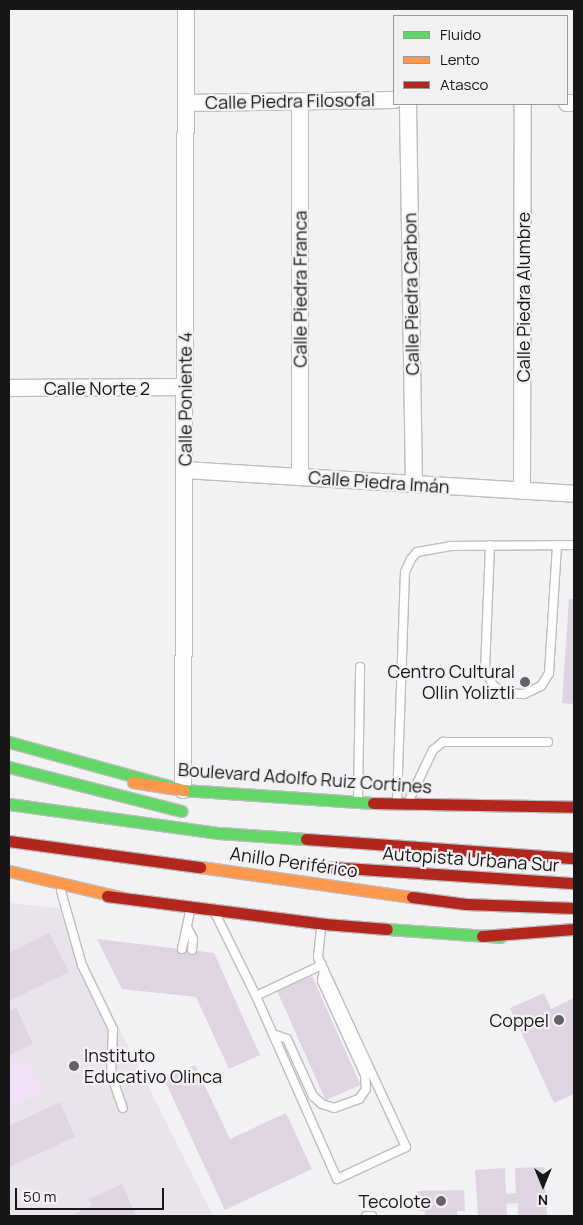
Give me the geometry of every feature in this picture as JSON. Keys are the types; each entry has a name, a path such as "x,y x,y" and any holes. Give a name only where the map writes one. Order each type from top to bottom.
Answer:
{"main road":[{"name":"Boulevard Adolfo Ruiz Cortines","path":"9,742 183,790 358,803 574,807"},
{"path":"9,765 183,790"},
{"path":"9,765 186,811 79,798"},
{"name":"Autopista Urbana Sur","path":"9,804 219,833 574,858"},
{"name":"Anillo Periférico","path":"9,841 466,904 574,908"},
{"name":"Autopista Urbana Sur","path":"319,867 574,883"},
{"path":"14,872 123,898"},
{"path":"9,884 325,924 482,936 574,940"},
{"path":"482,936 574,929"}],"street":[{"name":"Calle Poniente 4","path":"183,790 186,9"},
{"name":"Calle Piedra Filosofal","path":"186,102 393,100"},
{"name":"Calle Piedra Franca","path":"300,101 300,477"},
{"name":"Calle Piedra Carbon","path":"408,105 414,484"},
{"name":"Calle Piedra Alumbre","path":"522,491 523,105"},
{"name":"Calle Norte 2","path":"9,388 185,388"},
{"name":"Calle Piedra Imán","path":"184,470 574,494"}],"lane":[{"path":"490,545 485,668 492,684 502,693 524,694 541,686 549,673 557,545"},
{"path":"403,803 399,679 405,572 417,552 490,545 574,545"},
{"path":"358,803 360,667"},
{"path":"403,803 430,755 443,742 548,742"},
{"path":"61,891 82,965 113,1029 112,1074 123,1108"},
{"path":"182,949 188,929 190,908"},
{"path":"214,911 256,996 337,1178 406,1147 323,968 317,940 319,928 325,924"},
{"path":"188,929 193,939 192,950"},
{"path":"256,996 323,968"},
{"path":"273,1034 287,1039 313,1096 322,1104 334,1108 359,1099 366,1088 365,1075 322,981 323,968"},
{"path":"366,1216 372,1216"}],"shaded area":[{"name":"Instituto Educativo Olinca","path":"9,903 59,908 213,1216 9,1216"},
{"path":"26,1059 42,1093 9,1108 9,1067"}],"building":[{"path":"569,599 574,599 574,704 562,703"},
{"path":"49,933 69,972 9,1001 9,953"},
{"path":"97,939 214,953 260,1055 229,1069 196,997 122,989"},
{"path":"312,976 360,1085 326,1100 277,991"},
{"path":"544,993 551,1009 574,998 574,1094 554,1103 510,1008"},
{"path":"16,1007 33,1044 9,1055 9,1011"},
{"path":"195,1065 230,1139 286,1113 312,1169 225,1210 164,1079"},
{"path":"60,1102 75,1137 9,1167 9,1126"},
{"path":"544,1167 547,1216 518,1216 518,1203 506,1204 507,1216 478,1216 475,1170 505,1168 506,1194 516,1193 515,1168"},
{"path":"122,1184 136,1216 69,1216 92,1206 89,1199"},
{"name":"Tecolote","path":"464,1190 465,1211 457,1211 457,1216 425,1216 425,1211 417,1211 417,1191"}],"traffic: fast":[{"path":"9,742 183,790 373,803"},
{"path":"9,767 181,811"},
{"path":"9,804 219,833 306,839"},
{"path":"387,929 500,937"}],"traffic: slow":[{"path":"133,782 183,790"},
{"path":"200,867 412,897"},
{"path":"9,871 123,898"}],"traffic: jam":[{"path":"373,803 574,807"},
{"path":"306,839 574,858"},
{"path":"9,841 200,867"},
{"path":"330,867 574,883"},
{"path":"107,896 325,924 387,929"},
{"path":"412,897 466,904 574,908"},
{"path":"482,936 574,929"}],"place":[{"name":"Centro Cultural Ollin Yoliztli","path":"525,682"},
{"name":"Coppel","path":"559,1020"},
{"name":"Instituto Educativo Olinca","path":"74,1066"},
{"name":"Tecolote","path":"441,1201"}]}
